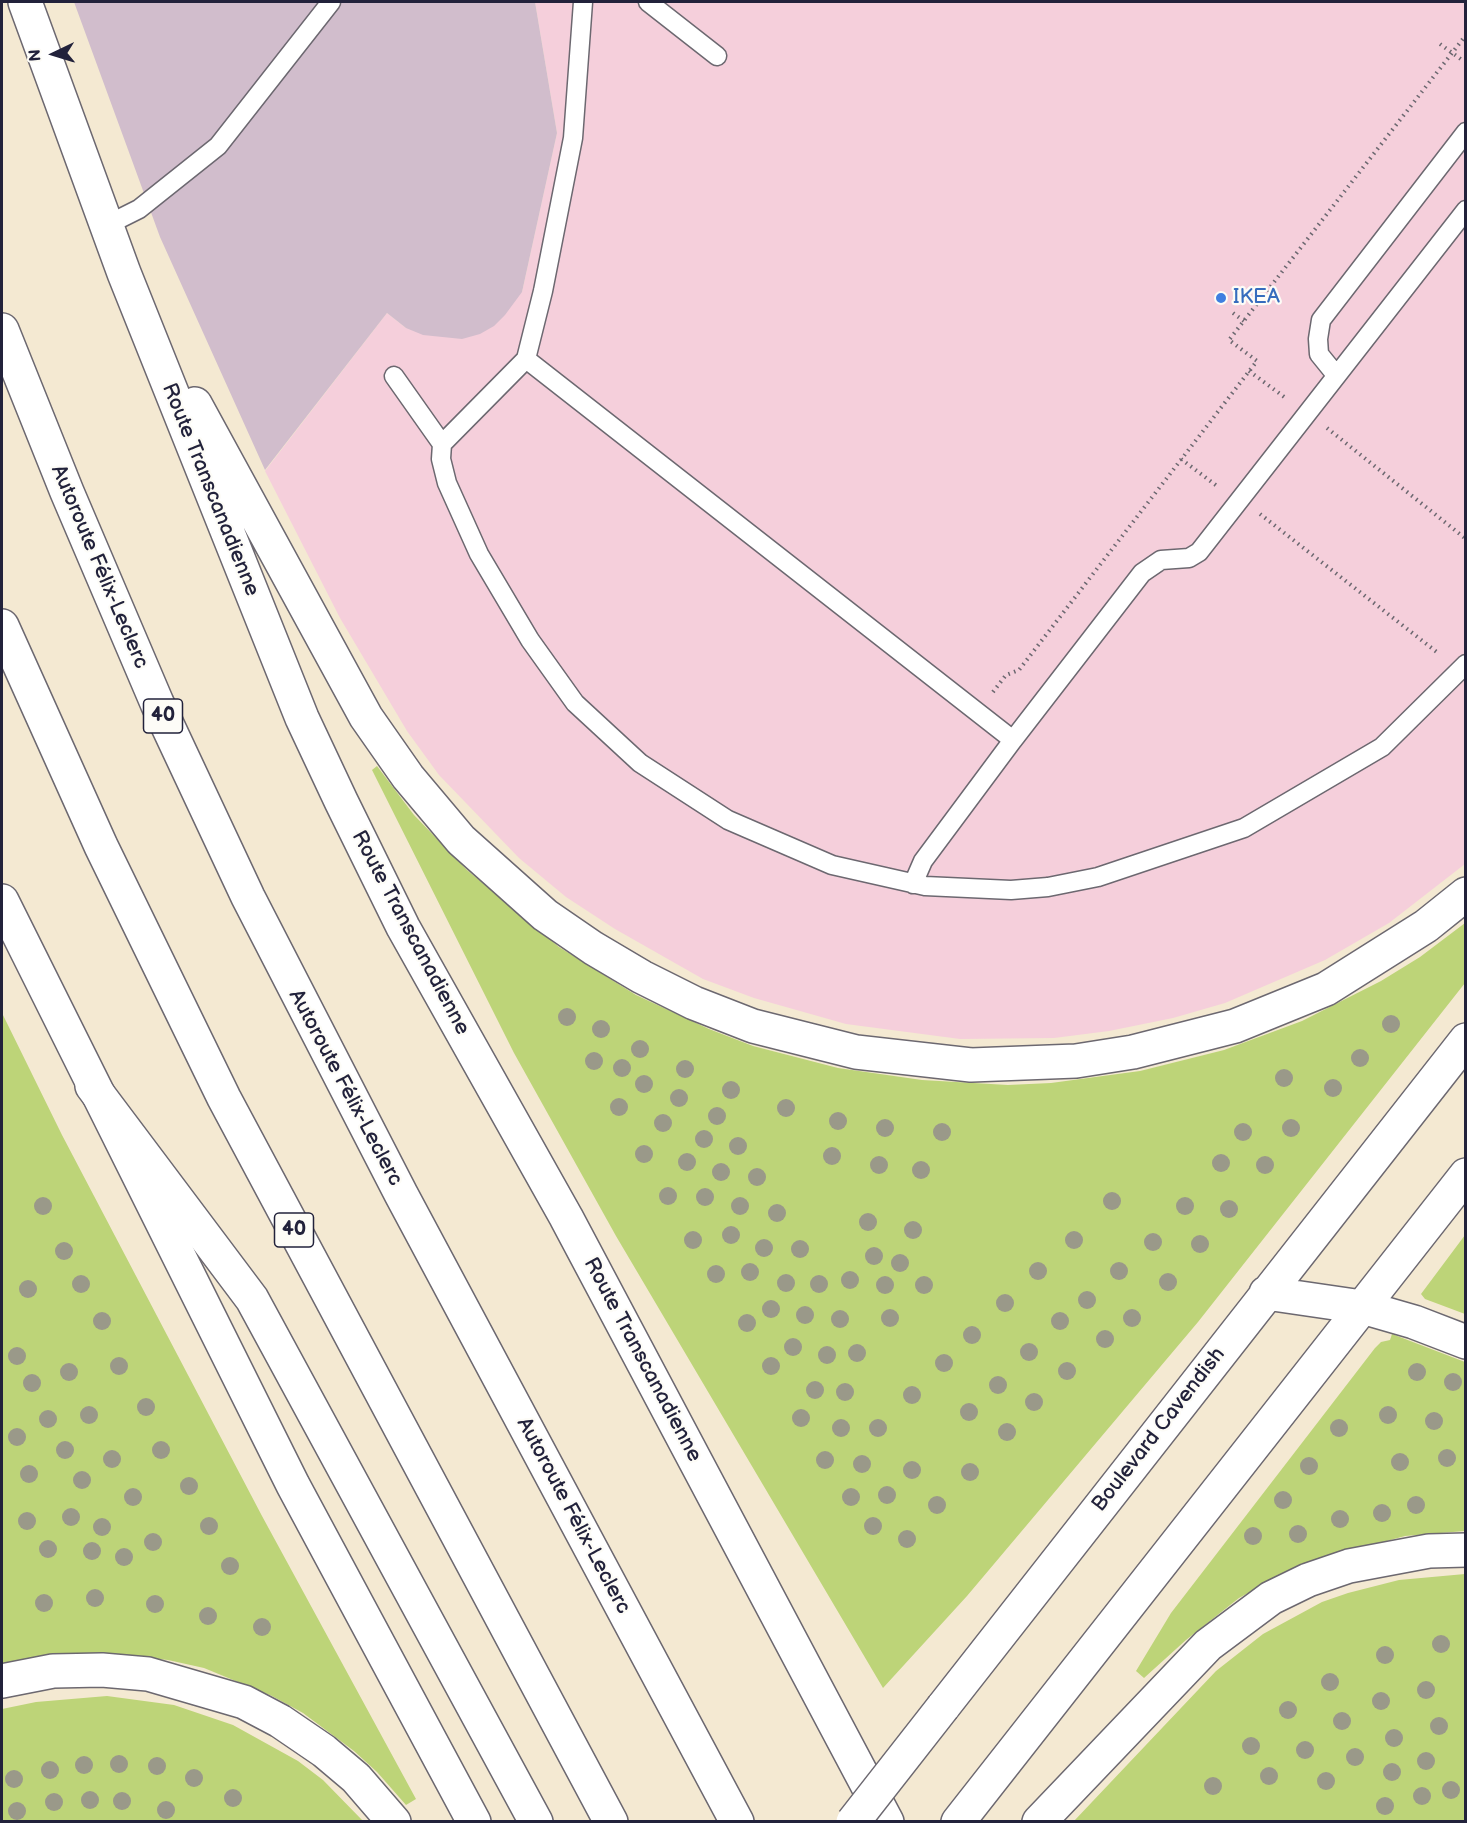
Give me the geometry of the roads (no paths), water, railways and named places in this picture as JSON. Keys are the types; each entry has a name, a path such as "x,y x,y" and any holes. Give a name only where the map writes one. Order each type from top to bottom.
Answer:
{"main road":[{"name":"Route Transcanadienne","path":"25,2 105,226 302,718 403,927 566,1217 887,1821"},
{"path":"124,273 366,717 408,777 461,840 545,915 632,971 694,1003 753,1026 856,1052 971,1065 1076,1061 1133,1052 1235,1026 1317,993 1426,926 1466,894"},
{"name":"Autoroute Félix-Leclerc","path":"2,330 67,492 157,703 248,897 401,1194 737,1821"},
{"name":"40","path":"2,626 105,856 218,1088 611,1821"},
{"path":"2,901 92,1086 293,1485 474,1821"},
{"name":"Boulevard Cavendish","path":"853,1821 1466,1041"},
{"path":"92,1086 252,1299 536,1821"},
{"path":"958,1821 1466,1175"},
{"path":"1266,1293 1362,1307 1414,1322 1466,1342"},
{"path":"1039,1821 1208,1645 1271,1598 1308,1580 1349,1566 1429,1551 1466,1550"},
{"path":"2,1681 53,1671 102,1670 148,1674 244,1702 280,1721 324,1751 356,1778 394,1821"},
{"path":"712,1776 742,1821"}],"lane":[{"path":"105,226 139,209 218,146 331,2"},
{"path":"442,444 526,359 543,291 573,138 583,2"},
{"path":"648,2 717,56"},
{"path":"1336,375 1319,354 1318,339 1321,320 1466,132"},
{"path":"913,884 922,861 1142,573 1161,560 1189,558 1199,552 1466,210"},
{"path":"526,359 1013,740"},
{"path":"394,376 442,444 441,459 447,483 479,554 505,600 575,704 640,764 728,820 832,866 913,884 966,889 1048,887 1098,877 1244,828 1382,747 1462,667"}],"place":[{"name":"IKEA","path":"1221,298"}]}
